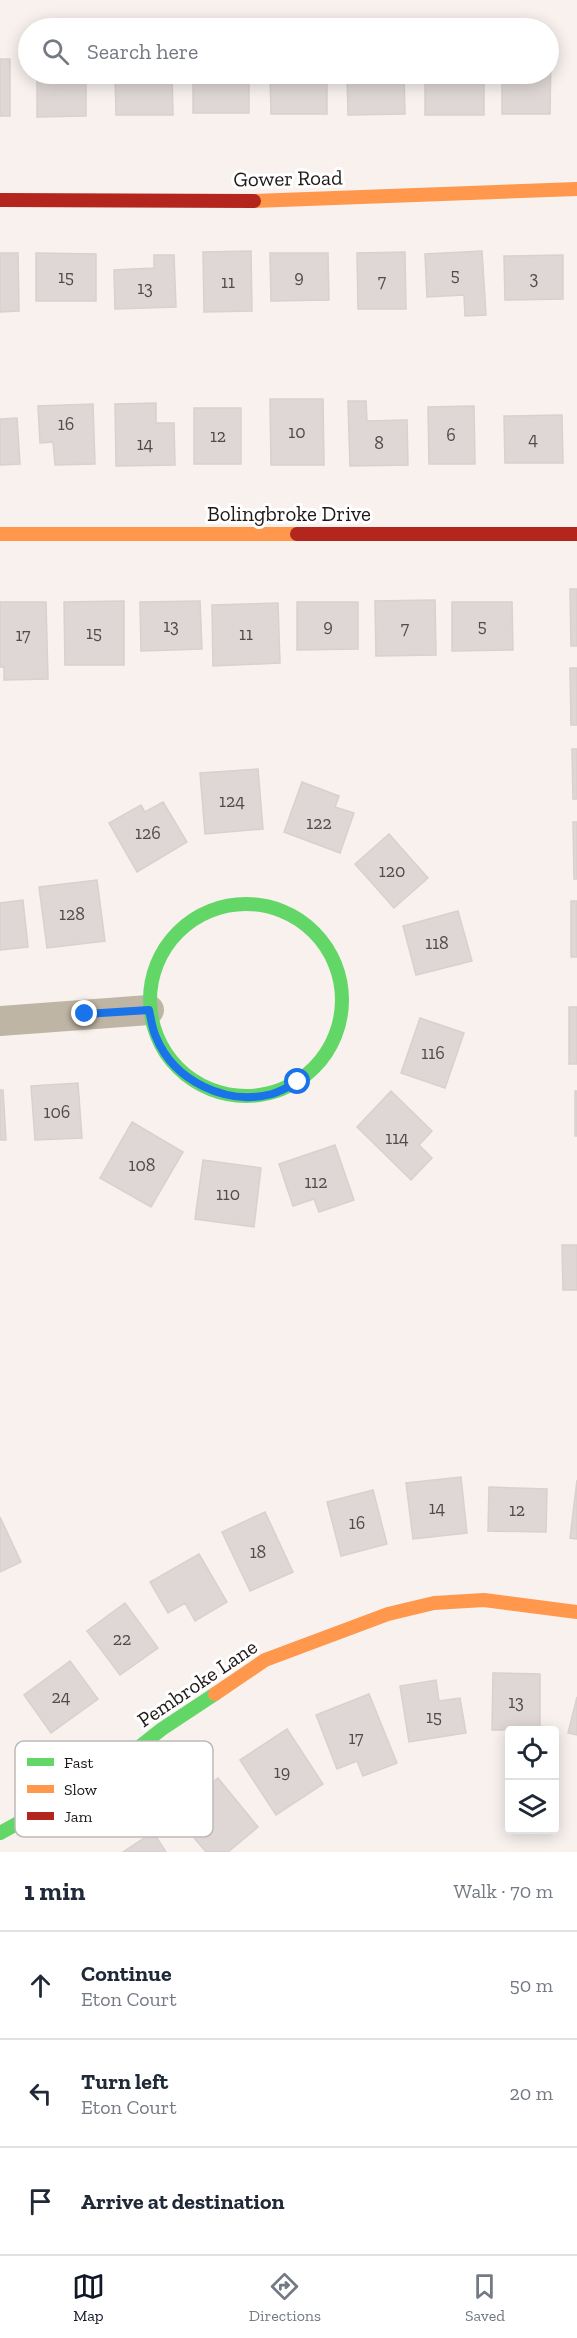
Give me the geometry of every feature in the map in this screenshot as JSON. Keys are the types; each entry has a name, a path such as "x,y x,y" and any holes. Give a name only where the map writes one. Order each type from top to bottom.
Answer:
{"street":[{"name":"Gower Road","path":"0,200 294,201 577,189"},
{"name":"Bolingbroke Drive","path":"0,534 577,534"},
{"path":"247,903 279,909 307,925 328,950 340,980 342,1012 334,1040 312,1070 298,1082 272,1094 244,1097 217,1093 191,1080 171,1061 156,1037 149,1010 152,977 165,947 186,923 215,908 225,906 247,903"},
{"path":"0,1021 149,1010"},
{"name":"Pembroke Lane","path":"147,1741 265,1660 388,1614 434,1603 484,1600 577,1612"}],"building":[{"path":"0,59 10,59 10,116 0,116"},
{"path":"37,84 86,84 86,116 37,117"},
{"path":"115,84 172,84 173,115 116,115"},
{"path":"193,84 249,84 249,113 193,113"},
{"path":"270,84 327,84 327,114 271,114"},
{"path":"347,84 404,84 405,114 348,115"},
{"path":"425,84 484,84 484,115 425,115"},
{"path":"502,84 550,84 550,114 502,114"},
{"path":"251,251 252,311 204,312 203,252"},
{"path":"482,251 486,315 465,316 464,295 427,297 425,254"},
{"path":"405,252 406,309 358,309 357,253"},
{"path":"0,253 18,253 19,311 0,312"},
{"path":"36,253 96,254 96,301 36,301"},
{"path":"270,253 328,253 329,300 271,301"},
{"path":"154,255 174,255 176,307 115,309 114,270 154,268"},
{"path":"563,255 563,299 505,300 504,256"},
{"path":"270,399 323,399 324,465 271,465"},
{"path":"348,401 366,401 367,421 407,420 408,465 350,466"},
{"path":"156,403 156,423 174,423 175,465 116,466 115,404"},
{"path":"93,404 95,464 55,465 53,442 40,443 38,406"},
{"path":"474,406 475,464 429,464 428,407"},
{"path":"194,408 241,408 241,464 194,464"},
{"path":"562,415 563,463 505,463 504,416"},
{"path":"17,418 20,464 0,465 0,419"},
{"path":"570,589 577,589 577,646 571,646"},
{"path":"435,600 436,655 376,656 375,601"},
{"path":"124,601 124,665 65,665 64,602"},
{"path":"200,601 202,649 141,651 140,602"},
{"path":"0,602 46,602 48,679 4,680 4,667 0,667"},
{"path":"297,602 358,602 358,649 297,650"},
{"path":"452,602 512,602 513,650 452,651"},
{"path":"278,603 280,663 213,666 212,605"},
{"path":"570,668 577,668 577,725 571,725"},
{"path":"572,749 577,749 577,799 573,799"},
{"path":"258,769 263,829 205,834 200,773"},
{"path":"302,782 339,796 335,807 354,813 340,853 284,832"},
{"path":"163,802 187,842 137,872 109,823 141,805 145,812"},
{"path":"573,822 577,822 577,879 574,879"},
{"path":"389,834 428,878 394,908 355,864"},
{"path":"97,880 105,941 47,948 39,887"},
{"path":"23,900 28,947 0,950 0,903"},
{"path":"571,901 577,901 577,957 571,957"},
{"path":"458,911 472,961 416,975 403,926"},
{"path":"569,1007 577,1007 577,1064 569,1064"},
{"path":"420,1018 464,1033 445,1088 401,1073"},
{"path":"78,1083 82,1138 35,1140 31,1086"},
{"path":"0,1090 3,1090 6,1140 0,1140"},
{"path":"391,1091 432,1131 419,1145 432,1158 411,1180 357,1127"},
{"path":"575,1091 577,1091 577,1136 575,1136"},
{"path":"132,1122 183,1152 151,1207 100,1178"},
{"path":"335,1145 354,1200 319,1212 314,1199 293,1206 279,1164"},
{"path":"203,1160 261,1168 254,1227 195,1219"},
{"path":"562,1245 577,1245 577,1290 563,1290"},
{"path":"461,1477 467,1533 413,1539 406,1483"},
{"path":"577,1480 577,1539 570,1538"},
{"path":"489,1487 547,1489 546,1532 488,1531"},
{"path":"373,1490 387,1544 341,1556 327,1502"},
{"path":"265,1512 293,1572 250,1591 222,1532"},
{"path":"0,1517 21,1562 0,1572"},
{"path":"199,1554 227,1602 195,1621 185,1603 168,1613 150,1582"},
{"path":"125,1603 158,1648 120,1675 87,1631"},
{"path":"70,1661 98,1699 51,1733 24,1695"},
{"path":"493,1673 540,1674 540,1726 505,1726 505,1730 492,1730"},
{"path":"436,1680 439,1701 460,1698 466,1733 409,1742 400,1686"},
{"path":"369,1694 397,1763 363,1776 357,1761 337,1769 316,1715"},
{"path":"577,1697 577,1735 568,1733"},
{"path":"287,1729 323,1784 276,1815 240,1760"},
{"path":"218,1778 258,1827 228,1852 206,1852 193,1837 213,1837 213,1782"},
{"path":"146,1837 156,1837 166,1852 123,1852"}],"traffic: fast":[{"path":"237,904 255,904 283,911 314,932 335,963 342,1000 335,1037 314,1068 283,1089 255,1096 237,1096 201,1085 172,1061 161,1045 154,1028 150,1009 150,991 161,955 185,926 201,915 218,908 237,904"},
{"path":"147,1741 215,1694"},
{"path":"0,1833 15,1825"}],"traffic: slow":[{"path":"254,201 577,189"},
{"path":"0,534 297,534"},
{"path":"215,1694 265,1660 388,1614 434,1603 484,1600 577,1612"}],"traffic: jam":[{"path":"0,200 254,201"},
{"path":"297,534 577,534"}],"route":[{"path":"85,1014 149,1010 156,1037 171,1061 191,1080 217,1093 244,1097 272,1094 298,1082"}]}
